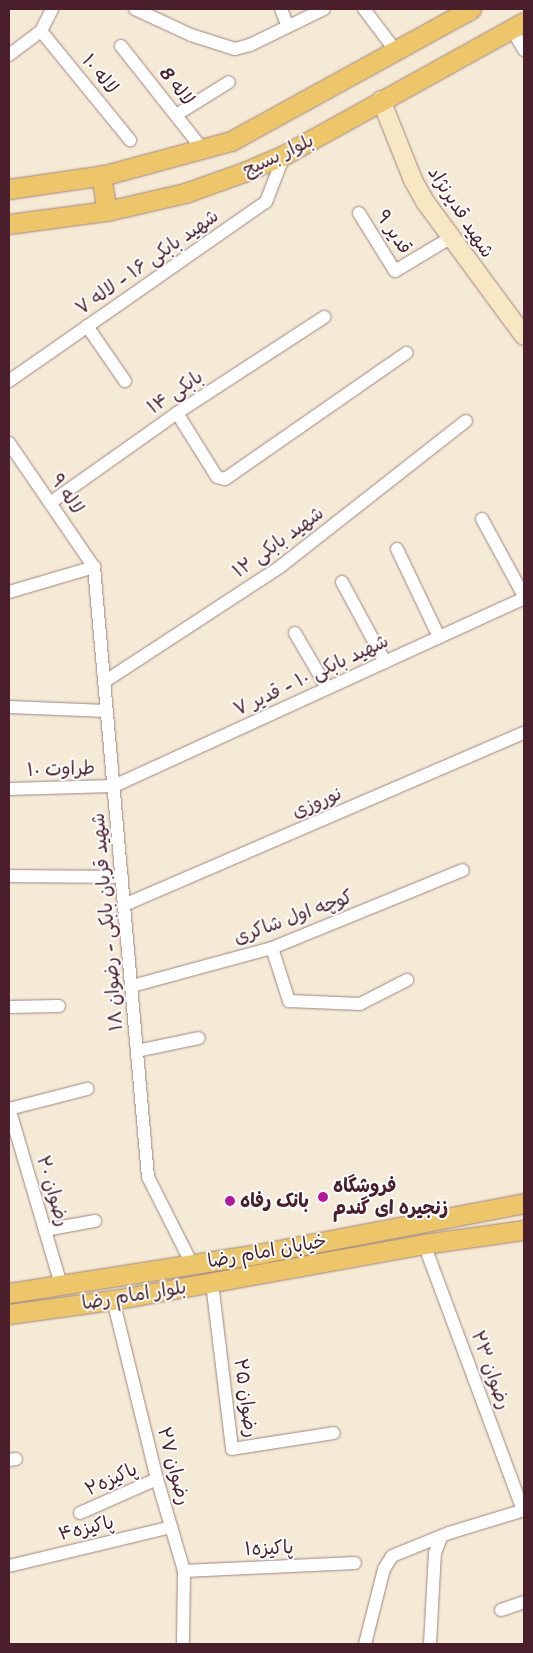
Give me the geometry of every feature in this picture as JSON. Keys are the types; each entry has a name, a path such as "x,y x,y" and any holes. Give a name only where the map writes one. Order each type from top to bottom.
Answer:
{"main road":[{"name":"بلوار بسیج","path":"9,189 100,175 203,150 231,141 471,9"},
{"name":"بلوار بسیج","path":"9,224 107,211 185,193 284,155 518,25"},
{"path":"100,175 107,211"},
{"name":"خیابان امام رضا","path":"9,1294 192,1264 524,1202"},
{"name":"بلوار امام رضا","path":"9,1314 114,1300 424,1244 524,1230"}],"street":[{"path":"9,55 41,31 52,9"},
{"path":"135,9 191,35 235,49 324,9"},
{"path":"281,9 288,26"},
{"path":"364,9 395,50"},
{"path":"518,25 524,50"},
{"name":"لاله ۱۰","path":"41,31 130,140"},
{"name":"لاله 8","path":"121,46 203,150"},
{"path":"176,116 229,82"},
{"name":"شهید قدیرنژاد","path":"381,100 413,180 450,238 524,336"},
{"name":"شهید بابکی ۱۶ - لاله ۷","path":"9,381 266,202 284,155"},
{"name":"قدیر ۹","path":"360,213 395,271 450,238"},
{"name":"بابکی ۱۴","path":"50,503 177,413 324,317"},
{"path":"87,326 125,381"},
{"path":"177,413 217,477 225,479 406,353"},
{"name":"شهید بابکی ۱۲","path":"104,682 281,566 466,421"},
{"name":"لاله ۹","path":"9,443 94,566"},
{"path":"482,519 524,597"},
{"path":"397,549 438,637"},
{"path":"9,592 94,566"},
{"name":"شهید قربان بابکی - رضوان ۱۸","path":"94,566 148,1177 192,1264"},
{"path":"342,582 384,662"},
{"name":"شهید بابکی ۱۰ - قدیر ۷","path":"114,786 524,597"},
{"path":"295,633 327,688"},
{"path":"9,707 107,711"},
{"name":"نوروزی","path":"124,905 524,733"},
{"name":"طراوت ۱۰","path":"9,790 114,786"},
{"name":"کوچه اول شاکری","path":"132,986 272,948 463,870"},
{"path":"9,876 122,877"},
{"path":"272,948 289,1001 360,1004 407,980"},
{"path":"9,1006 59,1006"},
{"path":"137,1051 199,1038"},
{"path":"9,1109 87,1089"},
{"name":"رضوان ۲۰","path":"9,1109 11,1127 61,1285"},
{"path":"45,1230 95,1221"},
{"name":"رضوان ۲۳","path":"424,1244 524,1510"},
{"name":"رضوان ۲۵","path":"212,1282 232,1449 334,1433"},
{"name":"رضوان ۲۷","path":"114,1300 156,1479 184,1571 183,1644"},
{"name":"پاکیزه۲","path":"80,1513 156,1479"},
{"path":"365,1644 384,1569 392,1556 441,1537 524,1510"},
{"name":"پاکیزه۴","path":"9,1566 171,1527"},
{"path":"430,1644 435,1553 441,1537"},
{"name":"پاکیزه۱","path":"184,1571 355,1563"},
{"path":"501,1610 524,1602"}],"place":[{"name":"فروشگاه زنجیره ای گندم","path":"323,1197"},
{"name":"بانک رفاه","path":"230,1201"}]}
